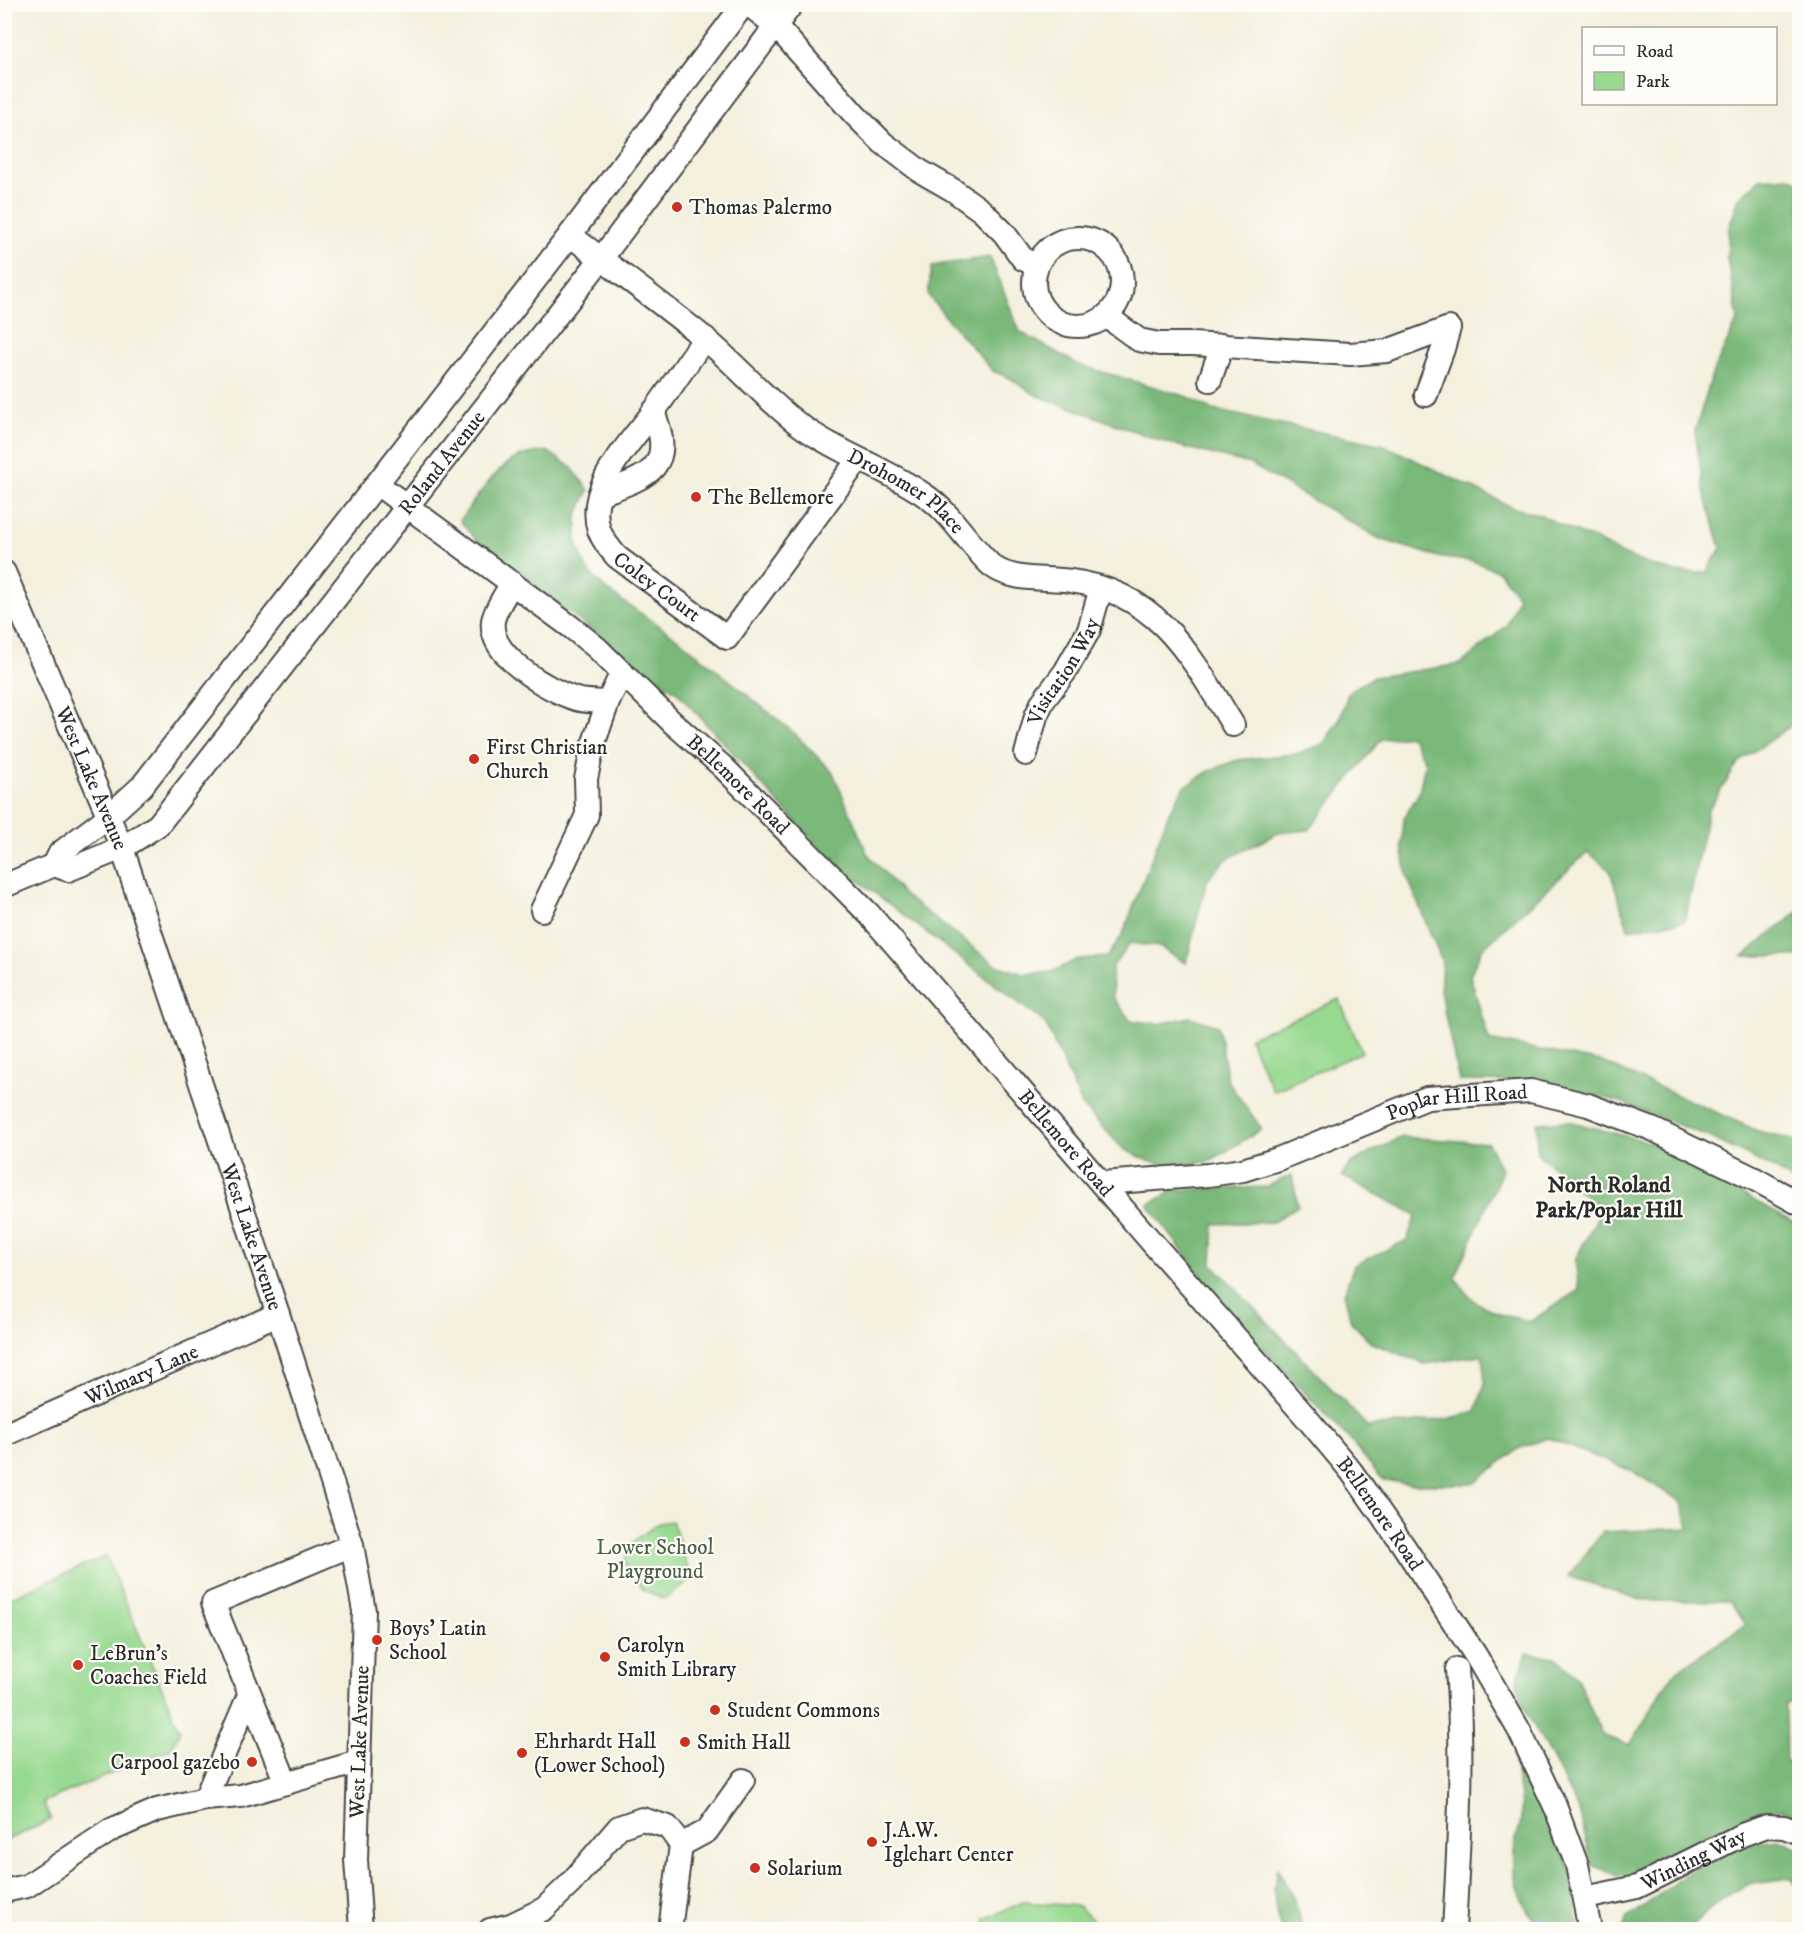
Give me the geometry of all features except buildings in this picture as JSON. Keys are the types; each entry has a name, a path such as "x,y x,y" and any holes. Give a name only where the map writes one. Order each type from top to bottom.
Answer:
{"street":[{"path":"746,4 776,26 883,143 920,171 953,190 982,211 1004,233 1023,259 1036,265"},
{"name":"Roland Avenue","path":"4,886 54,865 60,853 109,816 142,786 570,235 746,4"},
{"name":"Roland Avenue","path":"54,865 68,870 122,848 158,825 601,259 792,4"},
{"name":"Drohomer Place","path":"570,235 705,338 767,398 797,423 827,443 929,499 953,520 992,566 1005,573 1022,577 1077,581 1101,588 1136,602 1152,613 1191,659 1233,725"},
{"path":"1068,238 1095,241 1107,249 1115,259 1122,283 1120,296 1106,316 1093,324 1079,326 1064,324 1051,318 1041,307 1035,294 1033,279 1036,265 1044,253 1055,244 1068,238"},
{"path":"1106,316 1139,340 1159,344 1222,345 1350,354 1387,351 1449,328 1426,395"},
{"name":"Coley Court","path":"705,338 609,469 603,483 597,513 598,528 604,542 617,557 728,638 858,460"},
{"path":"1210,380 1222,345"},
{"path":"600,494 639,480 658,463 662,445 661,430 653,412"},
{"name":"Bellemore Road","path":"377,484 571,627 622,672 754,798 868,914 1305,1416 1351,1472 1403,1545 1485,1671 1518,1730 1558,1814 1577,1865 1590,1929"},
{"name":"West Lake Avenue","path":"4,572 122,848 278,1314 352,1545 364,1611 356,1860 361,1929"},
{"path":"512,583 493,619 494,636 512,661 546,687 577,700 608,702"},
{"name":"Visitation Way","path":"1026,754 1036,716 1043,701 1065,672 1089,630 1101,588"},
{"path":"542,910 587,815 586,779 593,745 608,702 622,672"},
{"name":"Poplar Hill Road","path":"1102,1183 1243,1170 1278,1160 1427,1098 1531,1091 1588,1105 1652,1129 1753,1178 1800,1204"},
{"name":"Wilmary Lane","path":"4,1435 278,1314"},
{"path":"286,1783 213,1603 352,1545"},
{"path":"1454,1929 1461,1822 1460,1706 1457,1669"},
{"path":"205,1799 249,1695"},
{"path":"4,1891 27,1886 111,1830 157,1810 205,1799 240,1796 358,1762"},
{"path":"681,1845 707,1831 743,1780"},
{"path":"490,1929 511,1925 544,1909 570,1884 619,1827 642,1819 668,1827 681,1845 670,1929"},
{"name":"Winding Way","path":"1585,1898 1637,1887 1742,1835 1767,1826 1784,1827 1800,1833"}],"green space":[{"path":"1789,177 1799,182 1799,720 1739,762 1708,810 1685,921 1628,929 1610,871 1588,852 1482,949 1470,975 1489,1040 1602,1062 1758,1131 1799,1142 1799,1186 1775,1169 1707,1136 1621,1102 1542,1082 1459,1081 1440,991 1442,962 1407,876 1402,847 1404,818 1419,793 1425,763 1411,736 1381,739 1309,830 1278,833 1225,860 1207,880 1186,963 1160,947 1130,943 1112,967 1113,997 1130,1020 1158,1024 1190,1017 1218,1026 1228,1082 1262,1129 1210,1161 1181,1166 1151,1162 1123,1149 1082,1105 1045,1023 830,859 676,691 633,663 476,540 460,521 494,476 518,457 547,451 571,467 589,490 577,516 577,544 587,570 608,591 680,640 793,732 833,773 867,853 905,896 996,965 1023,974 1052,972 1078,959 1107,957 1123,934 1169,812 1184,787 1209,771 1237,760 1296,754 1323,744 1339,720 1349,691 1374,677 1461,664 1507,625 1518,597 1500,572 1473,561 1442,558 1380,539 1250,464 1164,442 1036,395 1010,378 993,371 928,295 932,266 990,257 1020,332 1079,365 1188,397 1213,410 1384,445 1514,508 1541,515 1647,564 1676,572 1706,573 1721,548 1704,491 1695,431 1713,372 1738,319 1727,258 1729,227 1739,198 1760,179"},
{"path":"1799,911 1799,956 1743,956"},
{"path":"1339,999 1362,1052 1273,1091 1249,1038"},
{"path":"1568,1121 1656,1144 1799,1226 1800,1700 1785,1704 1786,1762 1799,1765 1799,1817 1778,1808 1750,1814 1677,1861 1649,1871 1620,1877 1592,1865 1579,1810 1525,1709 1517,1682 1527,1653 1556,1657 1577,1678 1602,1735 1630,1745 1673,1673 1746,1625 1730,1601 1644,1601 1568,1576 1603,1532 1690,1528 1680,1501 1632,1471 1548,1438 1520,1448 1472,1484 1412,1484 1383,1480 1350,1440 1233,1318 1148,1205 1174,1190 1265,1187 1292,1175 1298,1206 1273,1222 1214,1224 1212,1264 1368,1427 1448,1419 1476,1411 1485,1383 1482,1355 1425,1364 1372,1343 1351,1322 1344,1293 1354,1265 1407,1240 1416,1215 1342,1176 1350,1163 1402,1137 1488,1143 1502,1171 1455,1278 1475,1302 1502,1315 1531,1321 1579,1290 1575,1260 1601,1210 1537,1153 1537,1123"},
{"name":"Lower School Playground","path":"672,1521 692,1580 664,1599 643,1590 624,1563 631,1543 659,1523"},
{"name":"LeBrun’s Coaches Field","path":"106,1556 180,1731 171,1749 43,1802 51,1820 5,1841 5,1600"},
{"path":"1513,1754 1533,1790 1550,1813 1574,1880 1578,1929 1553,1930 1540,1923 1524,1905 1519,1893 1514,1856 1521,1822 1521,1810"},
{"path":"1779,1840 1799,1849 1799,1891 1791,1879 1747,1885 1722,1898 1689,1929 1623,1930 1626,1920 1707,1858 1734,1846"},
{"path":"1277,1868 1296,1905 1302,1929 1281,1929 1274,1899"},
{"path":"1023,1902 1078,1906 1103,1929 987,1929 985,1919"}],"waterway":[{"path":"1538,1930 1542,1919"}],"place":[{"name":"Thomas Palermo","path":"677,207"},
{"name":"The Bellemore","path":"696,497"},
{"name":"First Christian Church","path":"474,759"},
{"name":"Boys’ Latin School","path":"377,1640"},
{"name":"Carolyn Smith Library","path":"605,1657"},
{"name":"LeBrun’s Coaches Field","path":"78,1665"},
{"name":"Student Commons","path":"715,1710"},
{"name":"Smith Hall","path":"685,1742"},
{"name":"Ehrhardt Hall (Lower School)","path":"522,1753"},
{"name":"Carpool gazebo","path":"252,1762"},
{"name":"J.A.W. Iglehart Center","path":"872,1842"},
{"name":"Solarium","path":"755,1868"}],"district":[{"name":"North Roland Park/Poplar Hill","path":"1609,1196"}]}
